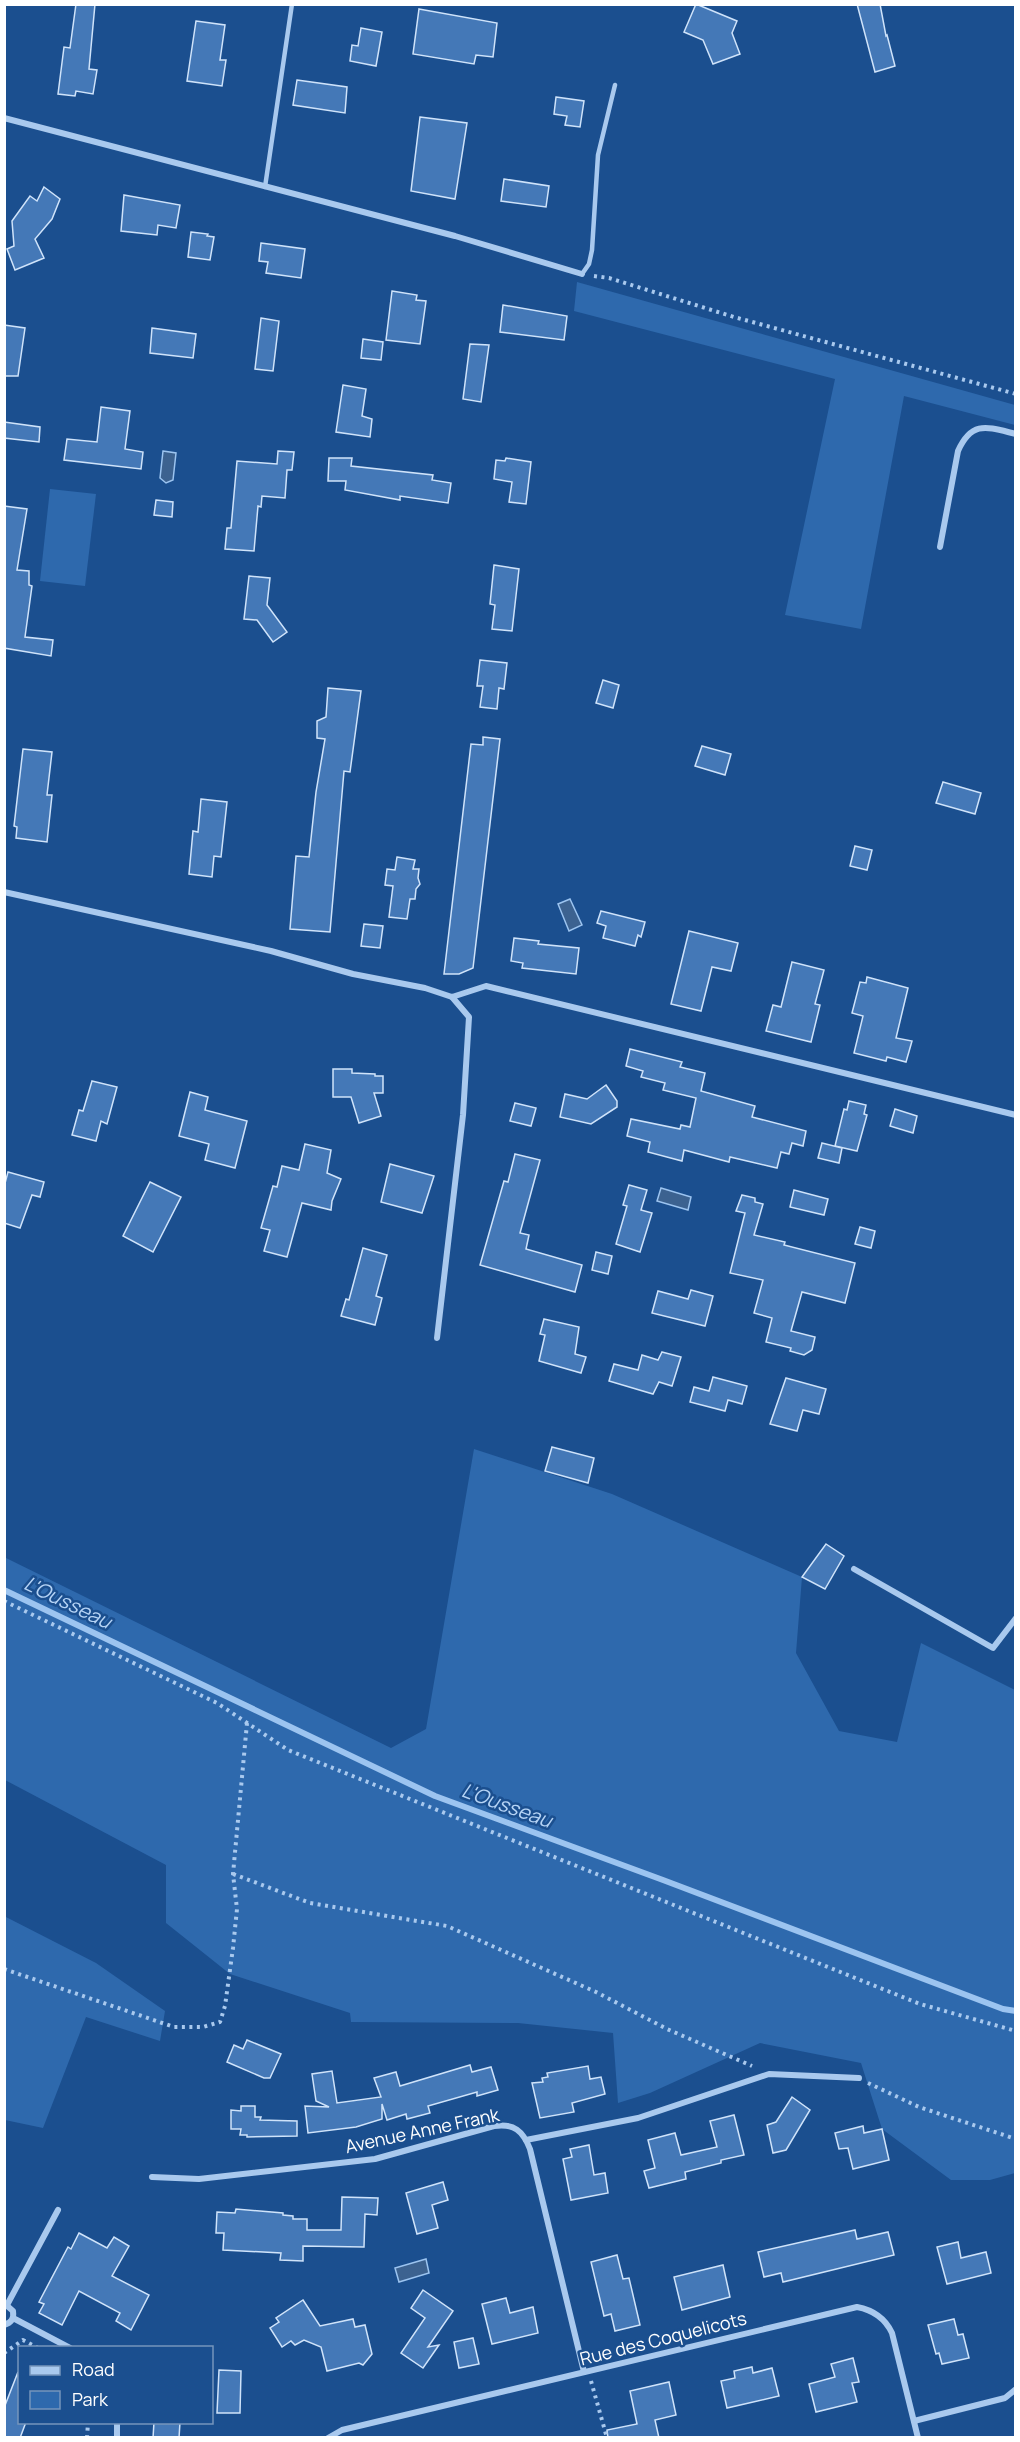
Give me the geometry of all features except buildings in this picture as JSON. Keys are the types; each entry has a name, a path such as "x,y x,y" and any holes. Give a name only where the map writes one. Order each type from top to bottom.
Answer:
{"street":[{"path":"4,118 455,236 582,274"},
{"path":"940,547 957,451 963,438 978,428 1016,434"},
{"path":"4,892 271,951 353,974 425,988 452,997 469,1017 463,1115 437,1338"},
{"path":"452,997 486,986 1016,1115"},
{"path":"854,1569 993,1648 1016,1618"},
{"path":"584,2373 526,2140 638,2118 769,2074 859,2078"},
{"name":"Avenue Anne Frank","path":"152,2176 198,2179 375,2158 504,2124 517,2128 526,2140"},
{"path":"13,2318 13,2311 6,2304 58,2210"},
{"name":"Rue des Coquelicots","path":"328,2438 342,2430 857,2307 877,2315 889,2326 918,2438"},
{"path":"4,2325 13,2318"},
{"path":"13,2318 66,2346"},
{"path":"914,2421 1005,2398 1016,2389"}],"lane":[{"path":"265,187 292,4"},
{"path":"582,274 590,264 598,155 615,85"}],"path":[{"path":"609,278 745,320 1016,394"},
{"path":"4,1601 217,1704 288,1750 920,2004 1016,2031"},
{"path":"4,1969 174,2027 203,2027 220,2022 225,2006 234,1948 237,1910 233,1874 247,1723"},
{"path":"233,1874 310,1903 447,1926 596,1992 667,2029 769,2074"},
{"path":"859,2078 919,2107 1016,2139"},
{"path":"4,2353 23,2340 34,2346"},
{"path":"584,2373 594,2384 608,2438"}],"green space":[{"path":"577,282 1015,405 1015,425 904,396 861,629 785,615 835,379 574,311"},
{"path":"50,489 96,494 85,586 40,581"},
{"path":"474,1449 612,1494 802,1577 796,1653 839,1731 897,1742 921,1643 1015,1690 1015,2173 990,2180 951,2180 882,2129 861,2063 760,2043 650,2093 618,2103 613,2033 518,2023 351,2022 350,2013 230,1974 166,1923 166,1865 5,1780 4,1557 391,1748 426,1729"},
{"path":"4,1916 96,1963 165,2011 160,2041 86,2017 43,2128 5,2120"}],"shaded area":[{"path":"163,451 176,453 173,480 166,483 160,478"},
{"path":"570,899 582,925 569,931 558,904"},
{"path":"661,1188 691,1197 688,1210 657,1201"},
{"path":"426,2259 429,2273 399,2282 395,2268"}],"waterway":[{"name":"L'Ousseau","path":"4,1590 435,1796 1003,2009 1016,2011"}]}
